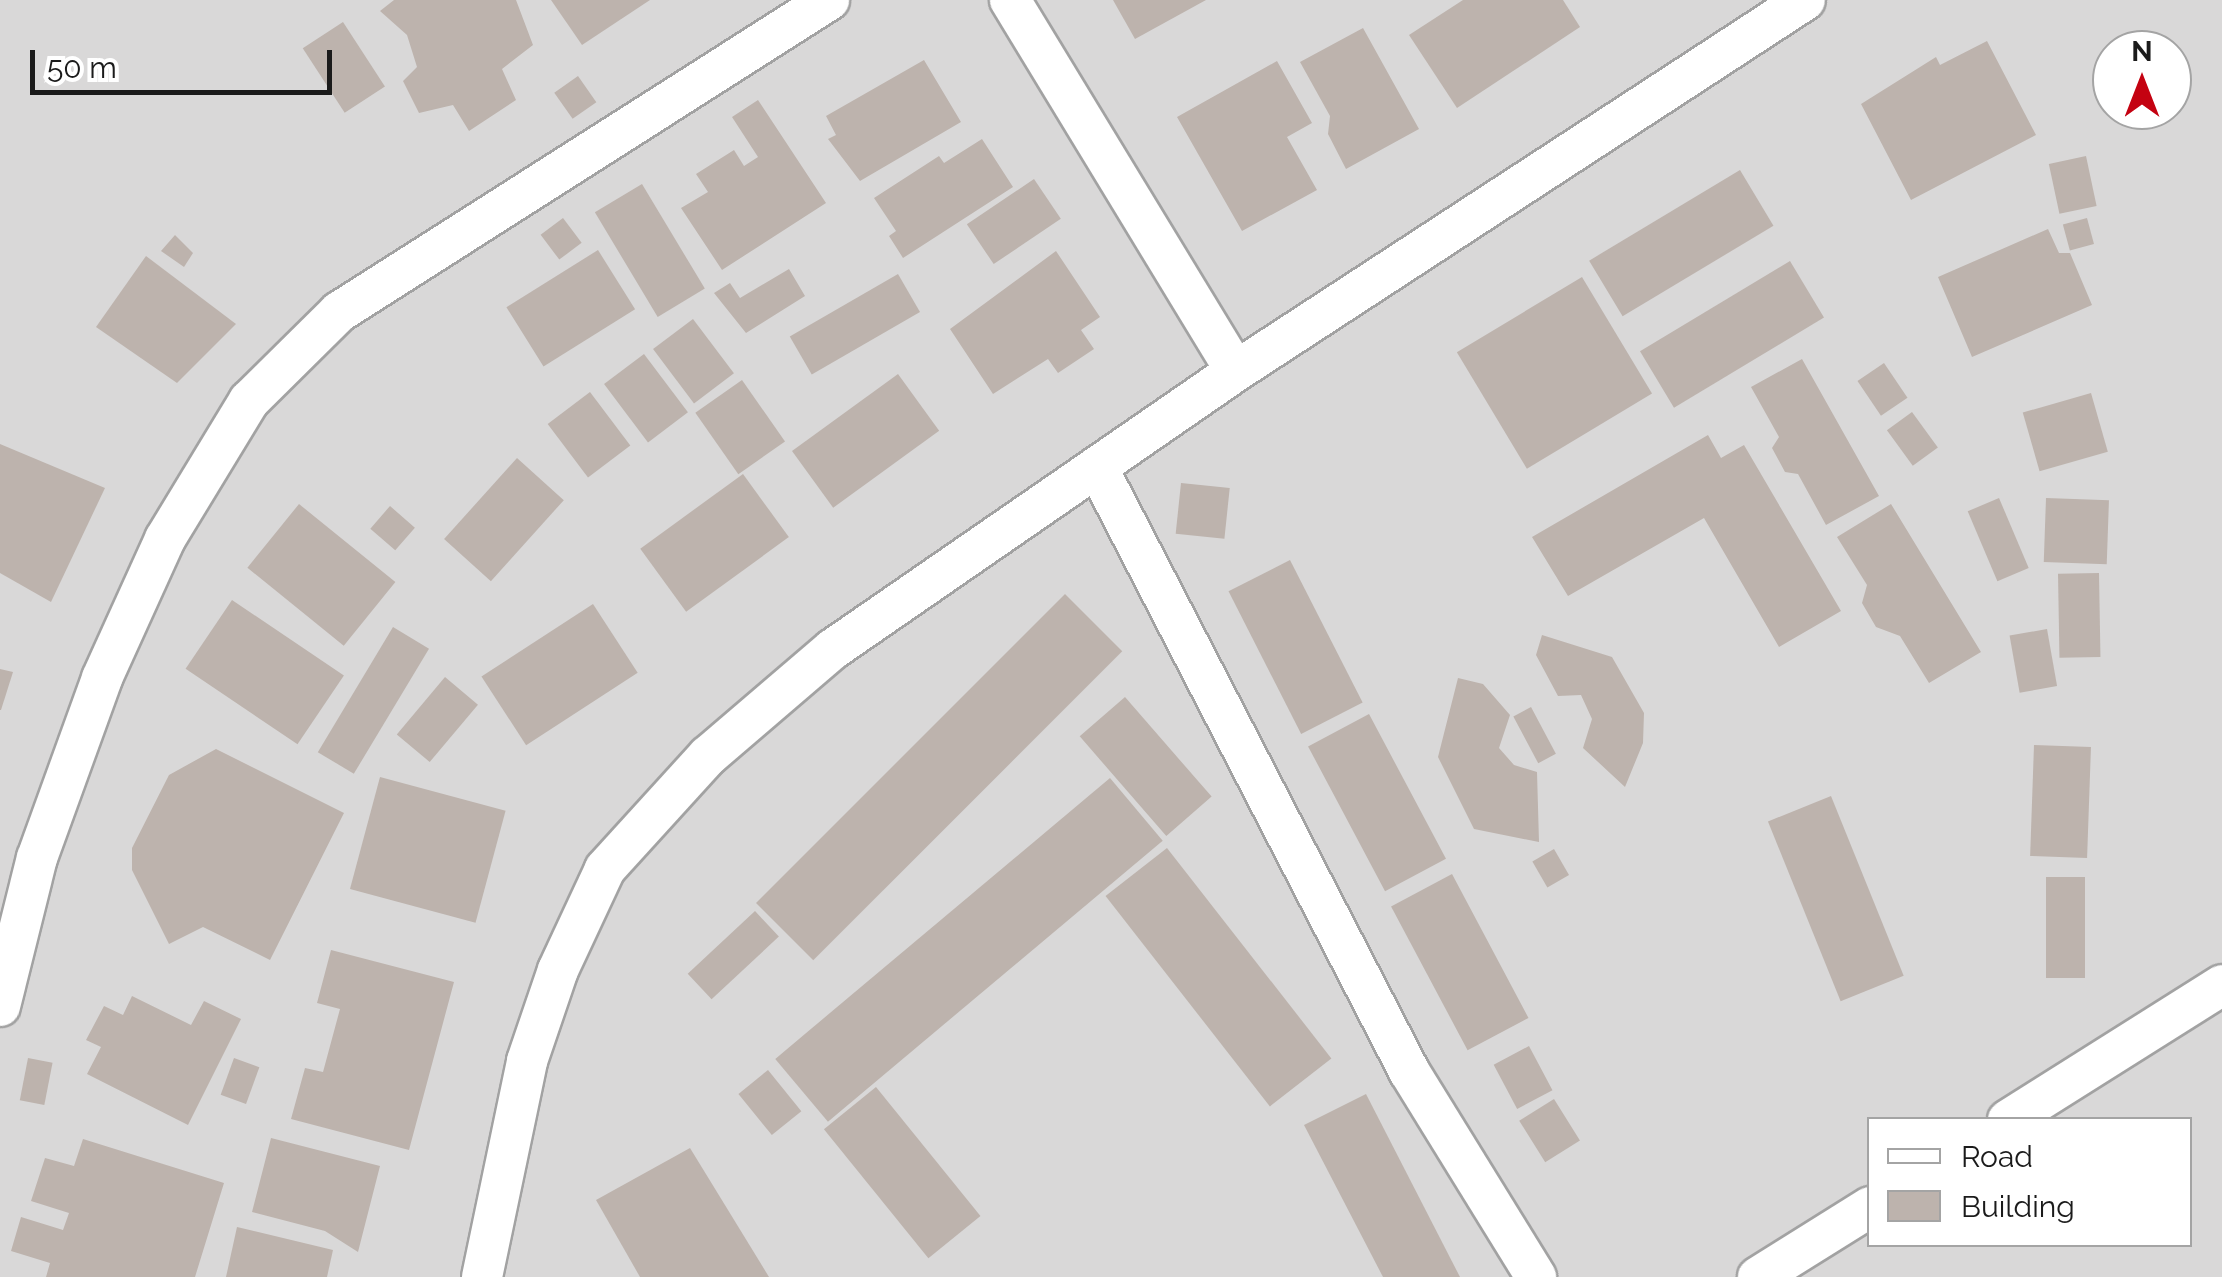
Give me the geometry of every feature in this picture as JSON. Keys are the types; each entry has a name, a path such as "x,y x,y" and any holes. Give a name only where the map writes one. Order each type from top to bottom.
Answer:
{"street":[{"path":"0,1006 37,858 102,678 164,539 249,401 339,312 829,0"},
{"path":"1010,0 1236,371"},
{"path":"482,1277 527,1061 558,970 605,869 708,756 833,650 1236,371 1805,0"},
{"path":"1097,467 1409,1071 1536,1277"},
{"path":"2013,1117 2222,985"},
{"path":"1758,1277 1867,1209"}],"shaded area":[{"path":"0,0 2222,0 2222,1277 0,1277"}],"building":[{"path":"394,0 516,0 533,45 502,69 516,100 469,131 453,105 419,113 403,81 417,67 407,35 380,11"},
{"path":"551,0 650,0 582,45"},
{"path":"1113,0 1206,0 1135,39"},
{"path":"1463,0 1563,0 1580,27 1457,108 1409,35"},
{"path":"343,22 385,87 345,113 303,48"},
{"path":"1363,28 1419,129 1346,169 1328,134 1330,116 1300,62"},
{"path":"1987,41 2036,135 1911,200 1861,104 1936,57 1940,65"},
{"path":"924,60 961,122 860,181 828,139 836,135 826,116"},
{"path":"1277,61 1312,123 1287,137 1317,190 1242,231 1177,117"},
{"path":"578,76 596,102 573,119 554,93"},
{"path":"758,100 826,203 722,270 681,208 708,192 696,174 734,150 744,166 758,157 732,117"},
{"path":"982,139 1013,187 903,258 889,236 896,231 874,198 939,156 944,163"},
{"path":"2086,156 2097,206 2059,214 2049,164"},
{"path":"1740,170 1773,226 1623,316 1589,261"},
{"path":"1034,179 1061,219 994,264 967,224"},
{"path":"642,184 705,289 658,317 595,212"},
{"path":"563,218 582,243 559,260 541,235"},
{"path":"2087,218 2094,244 2070,251 2063,224"},
{"path":"2048,229 2059,253 2070,253 2092,305 1972,357 1938,277"},
{"path":"175,235 193,253 184,267 161,251"},
{"path":"598,250 635,309 544,367 506,307"},
{"path":"1056,251 1100,317 1081,330 1094,349 1058,373 1048,359 993,394 950,329"},
{"path":"146,256 236,324 177,383 96,327"},
{"path":"1790,261 1824,318 1674,408 1640,351"},
{"path":"789,269 805,296 746,333 714,293 730,283 740,298"},
{"path":"898,274 920,312 812,375 790,337"},
{"path":"1582,277 1652,394 1527,469 1457,352"},
{"path":"693,319 734,373 694,403 653,349"},
{"path":"644,354 688,412 648,442 604,384"},
{"path":"1802,359 1879,496 1826,525 1798,474 1785,472 1772,448 1779,437 1751,387"},
{"path":"1884,363 1907,398 1881,416 1857,381"},
{"path":"898,374 939,431 833,508 792,451"},
{"path":"742,380 785,441 738,474 695,413"},
{"path":"590,392 630,446 588,477 548,424"},
{"path":"2091,393 2108,452 2040,471 2023,413"},
{"path":"1912,412 1938,448 1913,466 1887,430"},
{"path":"1708,435 1721,458 1744,445 1841,611 1779,647 1704,518 1568,596 1532,537"},
{"path":"0,444 105,488 51,602 0,573"},
{"path":"517,458 564,500 491,581 444,539"},
{"path":"743,474 789,537 686,612 640,549"},
{"path":"1181,483 1230,488 1224,539 1176,534"},
{"path":"1999,498 2029,568 1997,581 1968,511"},
{"path":"2046,498 2109,500 2107,564 2044,562"},
{"path":"299,504 395,582 344,646 247,568"},
{"path":"1891,504 1981,652 1929,683 1900,636 1876,627 1862,603 1867,585 1837,537"},
{"path":"390,506 415,528 395,550 370,529"},
{"path":"1290,560 1363,703 1301,734 1229,591"},
{"path":"2099,573 2100,657 2059,658 2058,574"},
{"path":"1065,594 1122,651 813,960 756,903"},
{"path":"232,600 344,675 298,744 186,669"},
{"path":"593,604 638,673 526,745 481,676"},
{"path":"393,627 429,649 354,774 318,752"},
{"path":"2047,629 2057,686 2020,693 2010,636"},
{"path":"1542,635 1612,657 1644,713 1643,743 1625,787 1583,748 1592,719 1581,695 1558,696 1536,655"},
{"path":"0,669 13,672 1,710 0,710"},
{"path":"445,677 478,705 430,762 397,734"},
{"path":"1458,678 1483,684 1510,715 1499,748 1514,765 1537,772 1539,842 1474,829 1438,757"},
{"path":"1125,697 1212,797 1166,836 1080,736"},
{"path":"1531,707 1556,754 1538,763 1513,716"},
{"path":"1369,714 1446,859 1385,891 1308,746"},
{"path":"2034,745 2091,747 2087,858 2030,856"},
{"path":"216,749 344,813 270,960 203,927 169,944 132,870 132,848 169,775"},
{"path":"380,777 506,811 476,923 350,889"},
{"path":"1110,778 1163,841 828,1122 775,1059"},
{"path":"1831,796 1904,976 1841,1001 1768,821"},
{"path":"1167,848 1331,1058 1270,1106 1106,896"},
{"path":"1554,849 1569,875 1547,887 1532,861"},
{"path":"1452,874 1529,1018 1468,1050 1391,906"},
{"path":"2046,877 2085,877 2085,978 2046,978"},
{"path":"755,911 779,937 712,999 688,974"},
{"path":"331,950 454,982 409,1150 291,1119 305,1068 323,1072 340,1009 317,1003"},
{"path":"132,996 191,1025 204,1001 241,1019 188,1125 87,1074 101,1047 86,1040 104,1006 123,1015"},
{"path":"1529,1046 1552,1090 1517,1109 1494,1065"},
{"path":"28,1058 53,1063 44,1105 20,1100"},
{"path":"234,1058 259,1067 246,1104 221,1095"},
{"path":"768,1070 801,1111 772,1135 738,1094"},
{"path":"876,1087 980,1216 928,1258 824,1129"},
{"path":"1366,1094 1460,1277 1383,1277 1304,1125"},
{"path":"1554,1099 1580,1141 1545,1162 1519,1121"},
{"path":"271,1138 380,1166 358,1252 325,1231 252,1212"},
{"path":"83,1139 224,1183 195,1277 46,1277 50,1263 11,1251 21,1217 63,1230 69,1213 31,1201 45,1158 74,1166"},
{"path":"690,1148 769,1277 640,1277 596,1200"},
{"path":"237,1227 333,1250 327,1277 226,1277"}]}
